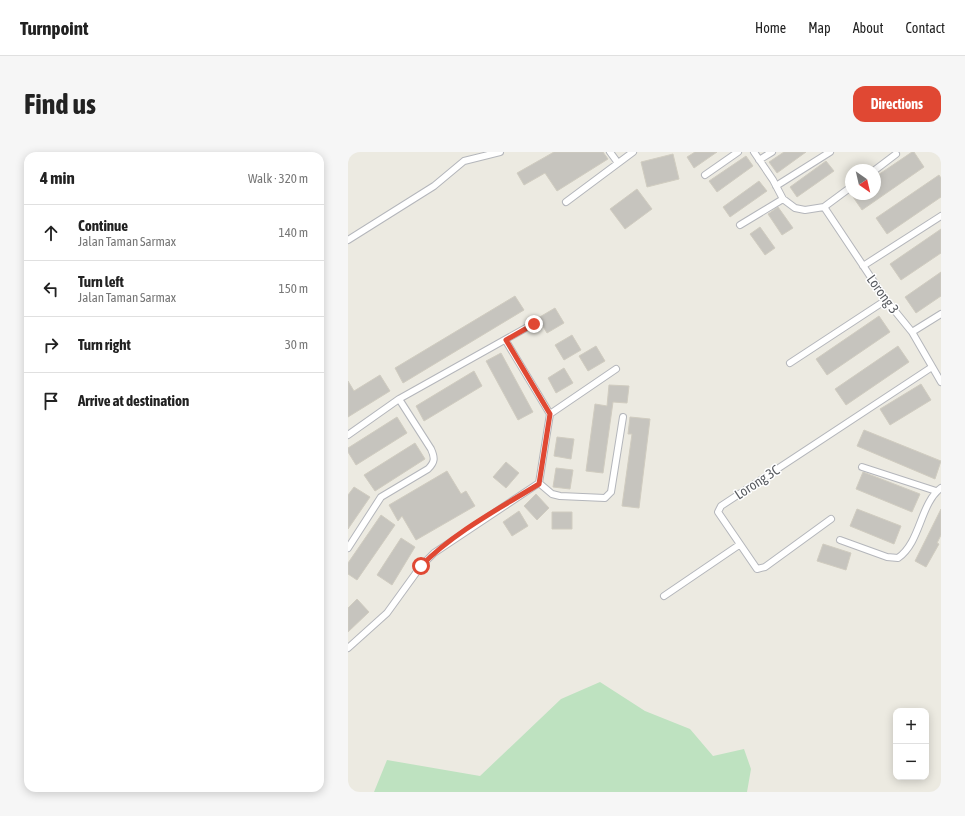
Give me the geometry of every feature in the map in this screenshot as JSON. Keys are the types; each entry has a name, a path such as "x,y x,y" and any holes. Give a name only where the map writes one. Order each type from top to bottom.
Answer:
{"street":[{"path":"348,240 434,186 464,161 500,152"},
{"path":"610,152 618,163"},
{"path":"620,152 625,158"},
{"path":"566,202 634,152"},
{"path":"705,175 738,152"},
{"path":"754,152 783,199 794,208 805,210 824,207 845,191"},
{"path":"759,160 772,152"},
{"path":"776,186 830,152"},
{"path":"881,165 896,154"},
{"path":"740,226 783,199"},
{"name":"Lorong 3","path":"824,207 886,300 912,332 941,382"},
{"path":"863,266 941,216"},
{"path":"790,362 886,300"},
{"path":"912,332 941,314"},
{"path":"348,435 399,399 534,324"},
{"path":"348,648 387,613 421,566 434,553 539,484 550,414 506,340"},
{"name":"Lorong 3C","path":"831,519 759,569 755,568 718,512 721,506 932,367"},
{"path":"550,414 616,369"},
{"path":"348,548 381,497 428,469 434,463 435,457 431,449 399,399"},
{"path":"539,484 552,494 560,496 605,498 611,492 623,417"},
{"path":"840,540 887,557 898,558 907,550 938,489 862,467"},
{"path":"664,596 739,545"}],"green space":[{"path":"600,682 645,711 690,729 713,756 744,749 751,769 747,792 374,792 387,760 480,776 561,699"}],"building":[{"path":"554,152 603,152 608,159 557,191 545,173 524,185 517,173"},
{"path":"695,152 717,152 694,168 687,157"},
{"path":"784,152 806,152 777,173 769,162"},
{"path":"912,152 914,152 924,167 881,197 881,173"},
{"path":"673,154 679,179 647,187 641,162"},
{"path":"746,156 753,166 717,192 709,181"},
{"path":"826,161 834,171 797,197 790,187"},
{"path":"939,175 941,178 941,197 887,234 876,218"},
{"path":"759,181 767,191 730,217 723,207"},
{"path":"637,189 652,209 625,229 610,209"},
{"path":"855,200 876,200 862,210"},
{"path":"778,207 793,228 782,235 768,214"},
{"path":"760,227 775,248 765,255 750,234"},
{"path":"941,229 941,253 901,280 890,264"},
{"path":"941,272 941,296 916,313 905,297"},
{"path":"515,296 524,310 403,383 395,368"},
{"path":"555,308 564,323 547,333 538,318"},
{"path":"879,316 890,332 827,375 816,359"},
{"path":"572,335 581,350 564,360 555,345"},
{"path":"596,346 605,361 588,371 579,356"},
{"path":"898,346 909,362 846,405 835,389"},
{"path":"501,353 533,412 518,420 486,361"},
{"path":"564,368 573,383 556,393 548,378"},
{"path":"474,371 482,386 424,421 416,406"},
{"path":"380,375 390,391 348,417 348,381 354,391"},
{"path":"921,384 931,400 890,425 880,409"},
{"path":"609,385 629,386 627,403 613,402 603,473 586,471 595,404 607,406"},
{"path":"397,417 407,433 356,465 348,452 348,448"},
{"path":"630,417 650,419 639,508 622,506 632,434 628,434"},
{"path":"864,430 941,461 935,479 857,446"},
{"path":"557,437 574,439 571,459 554,456"},
{"path":"415,443 425,459 375,491 364,475"},
{"path":"506,462 519,473 506,488 493,477"},
{"path":"556,468 573,470 570,489 553,487"},
{"path":"447,471 461,494 466,491 475,506 416,540 402,516 398,521 389,505"},
{"path":"863,472 920,494 912,512 856,489"},
{"path":"354,487 370,497 348,529 348,495"},
{"path":"536,494 549,508 537,520 524,506"},
{"path":"857,509 901,526 894,544 850,526"},
{"path":"941,509 941,535 937,543 939,544 926,567 915,561"},
{"path":"519,511 528,526 512,536 503,522"},
{"path":"552,512 572,512 572,529 552,529"},
{"path":"381,515 395,525 357,580 348,574 348,563"},
{"path":"401,538 415,547 392,585 377,575"},
{"path":"823,544 851,553 846,570 817,561"},
{"path":"357,599 369,612 348,632 348,608"}],"route":[{"path":"421,566 434,553 449,542 539,484 540,469 550,414 506,340 534,324"}]}
